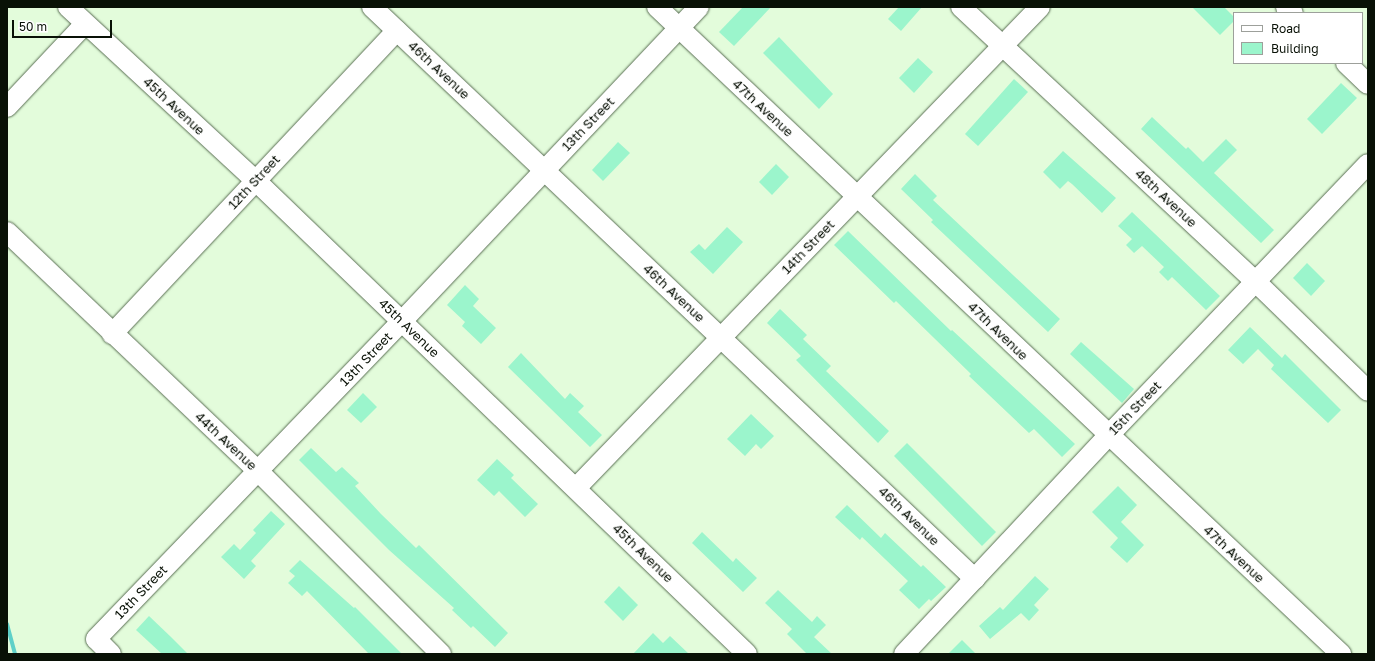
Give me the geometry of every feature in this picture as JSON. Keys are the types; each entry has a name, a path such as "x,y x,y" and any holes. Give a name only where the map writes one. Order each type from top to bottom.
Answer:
{"street":[{"name":"45th Avenue","path":"68,7 255,180 747,654"},
{"name":"46th Avenue","path":"372,7 722,337 975,579"},
{"name":"47th Avenue","path":"657,7 1108,436 1341,654"},
{"name":"13th Street","path":"111,654 96,639 402,321 699,7"},
{"name":"48th Avenue","path":"961,7 1004,45 1256,282 1368,391"},
{"name":"14th Street","path":"576,488 1040,7"},
{"path":"7,107 85,24"},
{"name":"12th Street","path":"112,334 255,180 397,31"},
{"path":"1347,64 1368,84"},
{"name":"15th Street","path":"904,654 1108,436 1368,164"},
{"name":"44th Avenue","path":"7,232 112,334 258,471 441,654"}],"building":[{"path":"743,7 771,7 734,46 719,32"},
{"path":"899,7 922,7 901,31 888,19"},
{"path":"1192,7 1224,7 1233,16 1233,22 1220,35"},
{"path":"779,37 833,94 819,109 763,53"},
{"path":"918,58 933,72 914,93 899,78"},
{"path":"1014,79 1028,92 978,146 965,134"},
{"path":"1341,83 1357,98 1322,134 1307,119"},
{"path":"1152,117 1186,149 1188,147 1203,162 1226,139 1237,150 1214,173 1274,230 1261,243 1141,129"},
{"path":"618,142 630,153 603,181 592,170"},
{"path":"1063,151 1116,198 1102,213 1068,181 1060,189 1043,172"},
{"path":"776,164 789,177 772,195 759,182"},
{"path":"915,174 937,196 933,200 1060,319 1048,332 931,222 933,220 901,189"},
{"path":"1132,212 1220,296 1206,310 1172,277 1168,281 1159,272 1164,267 1142,246 1134,253 1126,245 1132,239 1118,226"},
{"path":"727,227 743,242 713,274 690,252 699,244 705,250"},
{"path":"848,231 951,331 952,330 1075,444 1062,457 1034,429 1029,433 969,376 971,374 896,301 894,303 834,245"},
{"path":"1307,263 1325,281 1311,296 1293,278"},
{"path":"465,285 479,299 473,306 496,328 481,344 462,326 465,322 447,305"},
{"path":"780,309 807,335 803,339 831,366 826,371 889,431 878,443 796,360 801,356 767,323"},
{"path":"1250,327 1282,358 1285,354 1341,410 1328,423 1271,369 1274,365 1258,349 1243,364 1228,350"},
{"path":"1081,342 1134,389 1122,403 1070,354"},
{"path":"521,353 565,399 570,393 584,406 578,412 602,435 590,447 508,367"},
{"path":"363,393 377,407 361,423 347,410"},
{"path":"751,414 774,436 761,449 756,444 745,456 727,439"},
{"path":"907,443 996,532 982,546 894,456"},
{"path":"311,448 336,472 342,467 359,483 355,486 381,514 416,548 419,545 508,633 495,647 473,626 471,628 452,610 454,608 389,550 299,460"},
{"path":"497,459 514,475 511,478 538,504 525,517 499,491 494,496 477,480"},
{"path":"1118,486 1137,505 1121,522 1144,545 1127,563 1110,547 1118,538 1092,512"},
{"path":"847,505 881,538 885,533 921,567 923,565 946,587 931,601 929,599 919,609 899,590 908,581 862,537 860,540 835,517"},
{"path":"271,511 285,524 251,561 256,566 244,579 221,557 234,544 240,550 256,533 253,530"},
{"path":"702,532 733,562 736,558 757,578 743,592 692,543"},
{"path":"300,560 354,608 355,607 402,654 369,654 307,591 302,596 288,583 295,576 289,571"},
{"path":"1035,576 1049,589 1034,605 1039,610 1029,621 1021,613 990,639 979,626 1000,607 1003,610"},
{"path":"619,586 638,605 623,621 604,602"},
{"path":"778,590 812,622 817,616 826,625 814,637 832,654 807,654 787,634 792,629 765,603"},
{"path":"149,616 188,654 162,654 136,630"},
{"path":"653,633 663,643 670,636 689,654 633,654"},
{"path":"962,640 976,654 948,654"}],"waterway":[{"path":"7,624 15,654"}]}
